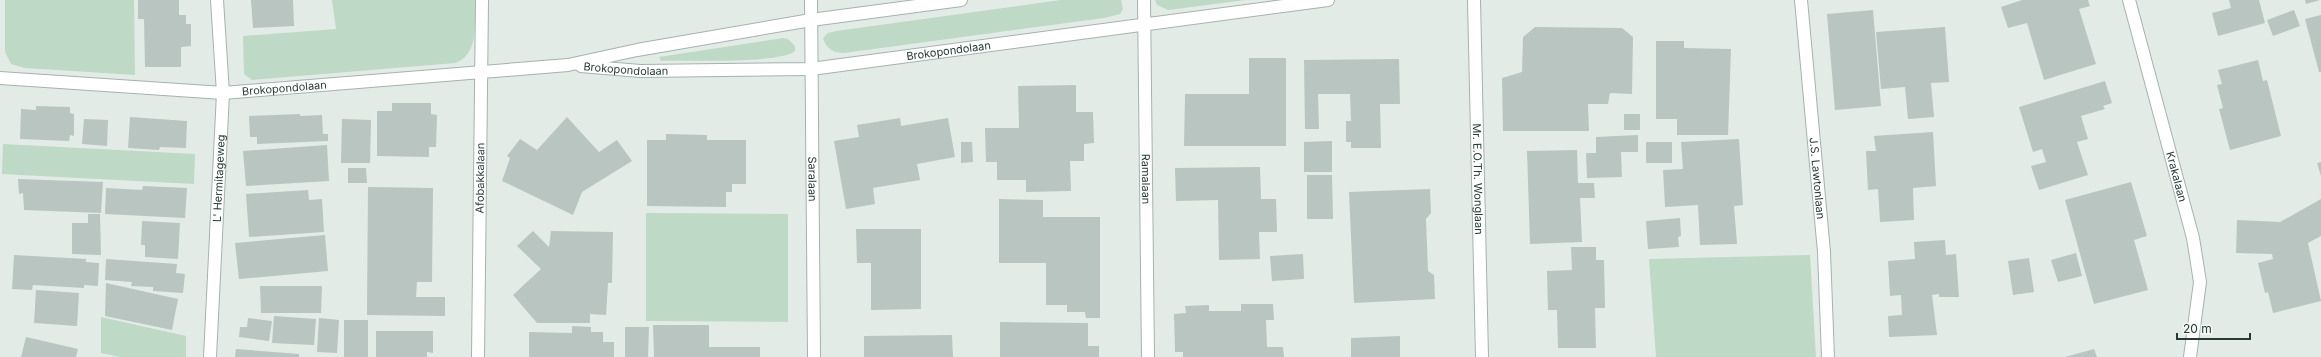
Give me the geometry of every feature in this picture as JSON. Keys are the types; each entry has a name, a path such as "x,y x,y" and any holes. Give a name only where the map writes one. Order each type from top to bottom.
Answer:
{"street":[{"name":"L' Hermitageweg","path":"210,357 223,93 217,0"},
{"name":"Afobakkalaan","path":"478,357 482,0"},
{"name":"Saralaan","path":"811,0 810,69 814,357"},
{"name":"Brokopondolaan","path":"0,78 223,93 568,65 637,50 811,20 961,0"},
{"name":"Ramalaan","path":"1144,0 1148,357"},
{"name":"Brokopondolaan","path":"568,65 640,71 810,69 1328,0"},
{"name":"Mr. E.O.Th. Wonglaan","path":"1474,0 1482,357"},
{"name":"J.S. Lawtonlaan","path":"1801,0 1824,252 1828,357"},
{"name":"Krakalaan","path":"2129,0 2193,238 2200,282 2190,357"}],"green space":[{"path":"5,0 134,0 135,75 25,68 11,64 5,52"},
{"path":"332,0 475,0 475,27 472,45 469,52 463,59 455,63 252,80 244,74 243,36 336,29"},
{"path":"1061,0 1121,0 1123,9 1120,14 1104,18 844,53 828,48 823,38 828,33 836,31"},
{"path":"1155,0 1246,0 1168,10 1157,5"},
{"path":"783,38 788,39 795,46 795,51 786,55 771,58 753,60 661,61 659,57"},
{"path":"3,144 195,154 194,184 2,174"},
{"path":"646,213 788,214 788,322 646,321"},
{"path":"1810,255 1816,357 1656,357 1649,259"},
{"path":"101,317 186,336 186,357 120,357 101,353"}],"building":[{"path":"138,0 179,0 179,15 186,15 186,24 191,24 191,46 181,47 181,67 145,67 144,19 138,19"},
{"path":"251,0 293,0 294,26 253,28"},
{"path":"2022,0 2088,0 2090,6 2079,9 2096,64 2044,80 2027,23 2008,28 2001,7"},
{"path":"2229,0 2259,0 2265,23 2218,36 2212,13 2231,8"},
{"path":"2305,0 2320,0 2306,4"},
{"path":"1873,10 1881,106 1835,110 1827,14"},
{"path":"2294,10 2300,26 2273,36 2267,20"},
{"path":"2321,15 2321,72 2319,72 2305,19"},
{"path":"1535,27 1622,28 1633,37 1632,94 1610,93 1608,104 1588,104 1589,131 1503,131 1502,78 1522,72 1523,37"},
{"path":"1945,27 1949,82 1931,83 1934,117 1908,119 1905,87 1881,89 1876,32"},
{"path":"1656,41 1684,41 1684,48 1731,49 1728,135 1677,135 1677,119 1656,119"},
{"path":"1249,58 1286,58 1286,146 1184,146 1185,94 1249,94"},
{"path":"1399,59 1400,104 1380,104 1381,148 1351,148 1351,142 1346,142 1346,121 1351,121 1350,94 1318,94 1319,129 1305,129 1304,60"},
{"path":"2258,60 2263,81 2267,80 2281,136 2230,150 2219,109 2223,108 2217,85 2222,84 2218,70"},
{"path":"2105,81 2112,103 2103,106 2105,109 2081,116 2088,139 2077,142 2088,175 2039,190 2031,166 2046,162 2042,149 2033,152 2019,107"},
{"path":"1076,85 1076,112 1093,112 1094,143 1084,144 1084,161 1070,161 1071,191 1026,192 1026,180 997,180 997,162 986,162 985,128 1019,128 1018,86"},
{"path":"392,103 431,103 431,114 437,115 436,147 429,147 429,157 377,156 377,111 392,111"},
{"path":"36,106 70,107 70,113 74,114 74,136 70,135 69,141 20,139 21,109 36,110"},
{"path":"300,114 300,116 322,115 323,134 328,134 328,141 257,144 257,137 250,137 249,116"},
{"path":"1624,114 1640,114 1640,130 1624,130"},
{"path":"130,117 187,121 186,148 160,147 159,150 128,148"},
{"path":"567,117 599,152 617,140 632,161 582,192 573,215 502,181 510,158 507,156 520,139 537,150"},
{"path":"900,118 901,126 948,118 955,157 917,164 920,180 873,188 875,204 846,209 834,141 859,137 857,125"},
{"path":"84,119 108,120 107,146 82,144"},
{"path":"342,119 371,120 370,163 341,163"},
{"path":"1933,132 1936,186 1913,188 1914,220 1880,222 1878,189 1868,190 1866,151 1876,151 1874,136"},
{"path":"666,134 707,135 707,140 746,140 746,184 732,184 732,192 726,192 726,207 647,206 647,140 666,140"},
{"path":"1638,135 1638,152 1621,152 1622,177 1587,178 1586,153 1596,153 1596,137"},
{"path":"1739,139 1743,205 1734,206 1737,244 1700,245 1698,205 1665,207 1663,170 1683,169 1681,142"},
{"path":"1332,141 1332,172 1304,172 1304,142"},
{"path":"961,142 972,142 973,162 961,163"},
{"path":"1646,142 1672,142 1672,163 1646,163"},
{"path":"327,145 329,181 246,186 243,151"},
{"path":"1577,150 1578,183 1594,183 1595,198 1580,198 1582,242 1530,244 1527,151"},
{"path":"2321,162 2321,176 2317,163"},
{"path":"1260,167 1261,199 1276,199 1277,232 1259,232 1260,259 1219,260 1218,200 1176,201 1175,168"},
{"path":"348,168 366,168 367,183 348,183"},
{"path":"1307,175 1332,175 1333,219 1307,219"},
{"path":"18,179 103,182 101,213 24,210 23,193 19,194"},
{"path":"2131,182 2147,236 2134,240 2148,290 2094,304 2065,200"},
{"path":"143,186 187,188 185,218 105,214 106,188 142,190"},
{"path":"368,187 433,188 432,282 417,282 416,297 445,297 445,316 367,315"},
{"path":"1430,189 1431,213 1426,219 1428,271 1434,275 1435,299 1354,303 1349,192"},
{"path":"308,190 309,200 322,199 324,232 249,237 246,194"},
{"path":"999,199 1043,200 1043,217 1100,217 1100,318 1086,318 1085,312 1067,312 1067,305 1046,305 1046,263 999,263"},
{"path":"2321,199 2321,236 2308,243 2321,301 2273,313 2268,292 2265,293 2258,263 2273,259 2272,254 2236,253 2237,220 2280,222"},
{"path":"88,214 100,214 101,255 72,254 72,223 88,223"},
{"path":"1680,218 1681,236 1678,237 1679,247 1648,249 1646,221"},
{"path":"142,221 180,223 178,259 145,257 145,245 141,245"},
{"path":"856,229 921,229 921,309 871,310 871,263 857,263"},
{"path":"533,231 549,247 551,231 613,232 612,283 608,283 606,315 590,314 590,323 537,323 513,295 541,269 517,246"},
{"path":"325,235 328,271 239,279 235,243"},
{"path":"1945,240 1946,255 1956,254 1959,297 1939,297 1939,294 1932,295 1937,335 1889,337 1888,316 1902,315 1901,295 1890,296 1888,261 1915,259 1914,242"},
{"path":"1571,247 1596,247 1596,260 1604,260 1605,308 1595,308 1596,348 1558,348 1557,310 1548,310 1547,271 1572,270"},
{"path":"2076,253 2082,276 2058,282 2051,260"},
{"path":"1303,254 1304,279 1272,281 1270,256"},
{"path":"14,255 86,259 86,262 99,263 98,286 84,285 84,288 33,285 32,290 12,289"},
{"path":"2029,258 2034,292 2013,295 2008,261"},
{"path":"106,259 177,264 176,273 185,274 183,293 153,291 153,287 131,286 132,282 105,280"},
{"path":"106,283 178,299 172,330 105,316"},
{"path":"260,286 322,286 321,313 261,313"},
{"path":"36,290 79,293 77,326 34,323"},
{"path":"1241,304 1273,304 1274,320 1266,320 1267,347 1283,347 1284,357 1183,357 1183,352 1175,352 1174,314 1186,313 1185,306 1209,305 1209,311 1241,311"},
{"path":"274,316 316,319 314,345 272,343"},
{"path":"248,318 272,321 269,341 239,337 240,327 247,327"},
{"path":"319,318 339,320 337,353 317,352"},
{"path":"344,320 368,320 368,357 344,357"},
{"path":"1000,322 1088,323 1088,346 1099,346 1099,357 1000,357"},
{"path":"653,325 709,325 709,347 760,347 760,357 654,357"},
{"path":"572,326 591,327 591,332 603,332 603,342 614,342 614,357 529,357 529,332 572,333"},
{"path":"625,327 649,327 648,357 625,357"},
{"path":"376,331 433,331 433,353 427,352 427,357 376,357"},
{"path":"952,335 953,357 864,357 864,336"},
{"path":"1400,336 1400,357 1351,357 1351,338"},
{"path":"26,337 78,349 76,357 21,357"},
{"path":"236,349 299,354 299,357 235,357"},
{"path":"2094,349 2097,357 2065,357"}]}
